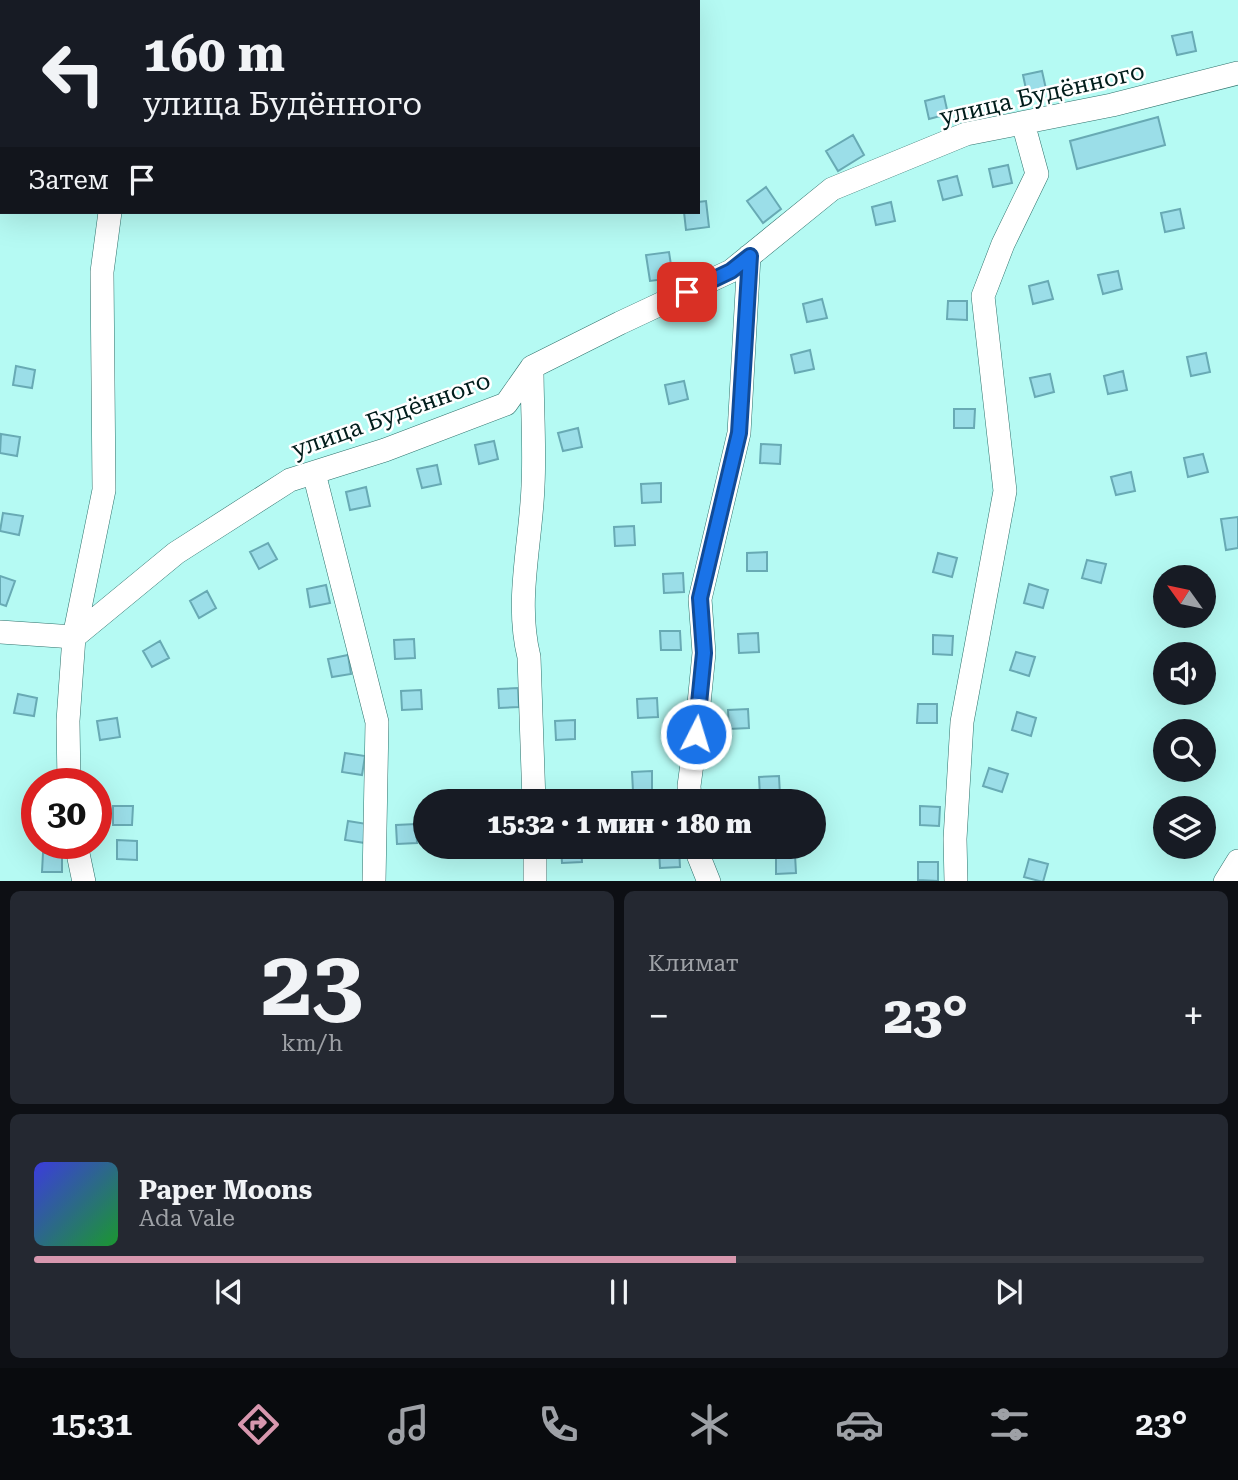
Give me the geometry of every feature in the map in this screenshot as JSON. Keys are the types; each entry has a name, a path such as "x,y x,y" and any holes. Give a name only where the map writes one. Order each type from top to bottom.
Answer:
{"street":[{"name":"улица Будённого","path":"74,637 176,553 290,480 385,450 506,404 532,367 731,271 832,189 966,134 1112,105 1238,73"},
{"path":"956,881 955,839 962,722 1005,491 983,296 1003,244 1037,174 1023,122"},
{"path":"69,768 68,721 74,637 104,490 102,272 110,214"},
{"path":"689,789 704,653 700,598 739,433 750,256"},
{"path":"532,367 533,486 523,596 524,639 529,657 534,789"},
{"path":"314,473 377,722 374,881"},
{"path":"0,632 74,637"},
{"path":"79,859 84,881"},
{"path":"535,859 535,881"},
{"path":"700,859 709,881"}],"building":[{"path":"1192,32 1196,51 1177,55 1172,36"},
{"path":"1042,71 1046,89 1027,94 1023,75"},
{"path":"944,96 948,114 929,119 925,101"},
{"path":"1158,117 1165,145 1077,169 1070,141"},
{"path":"853,135 864,155 838,171 826,151"},
{"path":"1008,165 1012,183 993,187 989,169"},
{"path":"957,176 962,195 943,200 938,181"},
{"path":"766,187 781,209 763,223 747,201"},
{"path":"706,201 709,227 686,230 684,214 700,214 700,202"},
{"path":"891,202 895,221 876,225 872,207"},
{"path":"1180,209 1184,228 1165,232 1161,213"},
{"path":"669,252 673,278 650,281 646,255"},
{"path":"1118,271 1122,289 1103,294 1098,275"},
{"path":"1048,281 1053,299 1033,304 1029,286"},
{"path":"822,299 827,318 807,322 803,304"},
{"path":"948,301 967,301 967,320 947,319"},
{"path":"810,350 814,369 795,373 791,355"},
{"path":"1206,353 1210,372 1191,376 1187,357"},
{"path":"16,366 35,370 32,388 13,385"},
{"path":"1123,371 1127,390 1108,394 1104,376"},
{"path":"1050,374 1054,392 1035,397 1030,378"},
{"path":"684,381 688,399 669,404 665,385"},
{"path":"954,409 975,409 974,428 954,428"},
{"path":"578,428 582,447 563,451 558,433"},
{"path":"1,434 20,437 17,456 0,453"},
{"path":"494,441 498,459 479,464 475,445"},
{"path":"761,444 781,445 780,464 760,463"},
{"path":"1203,454 1208,472 1188,477 1184,458"},
{"path":"437,465 441,484 422,488 417,469"},
{"path":"1131,472 1135,491 1116,495 1111,477"},
{"path":"661,483 661,502 642,503 641,484"},
{"path":"366,487 370,506 350,510 346,492"},
{"path":"3,513 23,516 19,535 0,531"},
{"path":"1238,517 1238,548 1226,550 1221,519"},
{"path":"634,526 635,545 615,546 614,527"},
{"path":"268,543 277,559 259,569 250,552"},
{"path":"767,552 767,571 747,571 747,553"},
{"path":"938,553 957,558 952,577 933,572"},
{"path":"1087,560 1106,564 1101,583 1082,578"},
{"path":"683,573 684,592 664,593 663,574"},
{"path":"0,576 15,581 6,606 0,604"},
{"path":"1029,584 1048,590 1043,608 1024,603"},
{"path":"326,585 330,603 310,607 307,589"},
{"path":"207,591 216,608 199,618 190,601"},
{"path":"660,631 680,631 681,650 661,650"},
{"path":"758,633 759,652 739,653 738,634"},
{"path":"933,635 953,636 952,655 933,654"},
{"path":"414,639 415,658 395,659 394,640"},
{"path":"160,641 169,658 152,667 143,651"},
{"path":"1016,652 1035,657 1029,676 1010,670"},
{"path":"348,655 351,674 332,677 328,659"},
{"path":"518,688 519,707 499,708 498,689"},
{"path":"421,690 422,709 402,710 401,691"},
{"path":"18,694 37,698 34,716 14,713"},
{"path":"657,698 658,717 638,718 637,699"},
{"path":"918,704 937,704 937,723 917,723"},
{"path":"748,709 749,728 729,729 728,710"},
{"path":"1017,712 1036,718 1031,736 1012,730"},
{"path":"117,718 120,737 100,740 97,721"},
{"path":"575,720 575,739 556,740 555,721"},
{"path":"345,753 365,756 362,775 342,772"},
{"path":"989,768 1008,774 1002,792 983,786"},
{"path":"652,771 652,789 633,789 632,772"},
{"path":"779,776 780,789 760,789 759,777"},
{"path":"113,806 133,806 132,825 113,825"},
{"path":"920,806 940,807 939,826 920,825"},
{"path":"348,821 367,824 365,843 345,840"},
{"path":"413,824 413,843 397,844 396,825"},
{"path":"117,840 137,841 137,860 117,859"},
{"path":"43,859 62,859 62,872 42,872"},
{"path":"562,859 582,859 582,862 562,863"},
{"path":"660,859 680,859 680,867 660,868"},
{"path":"776,859 795,859 796,873 776,874"},
{"path":"1029,859 1048,864 1043,881 1024,877"},
{"path":"918,862 938,862 938,881 918,880"}],"route":[{"path":"687,292 731,271 750,256 739,433 700,598 704,653 696,734"}]}
